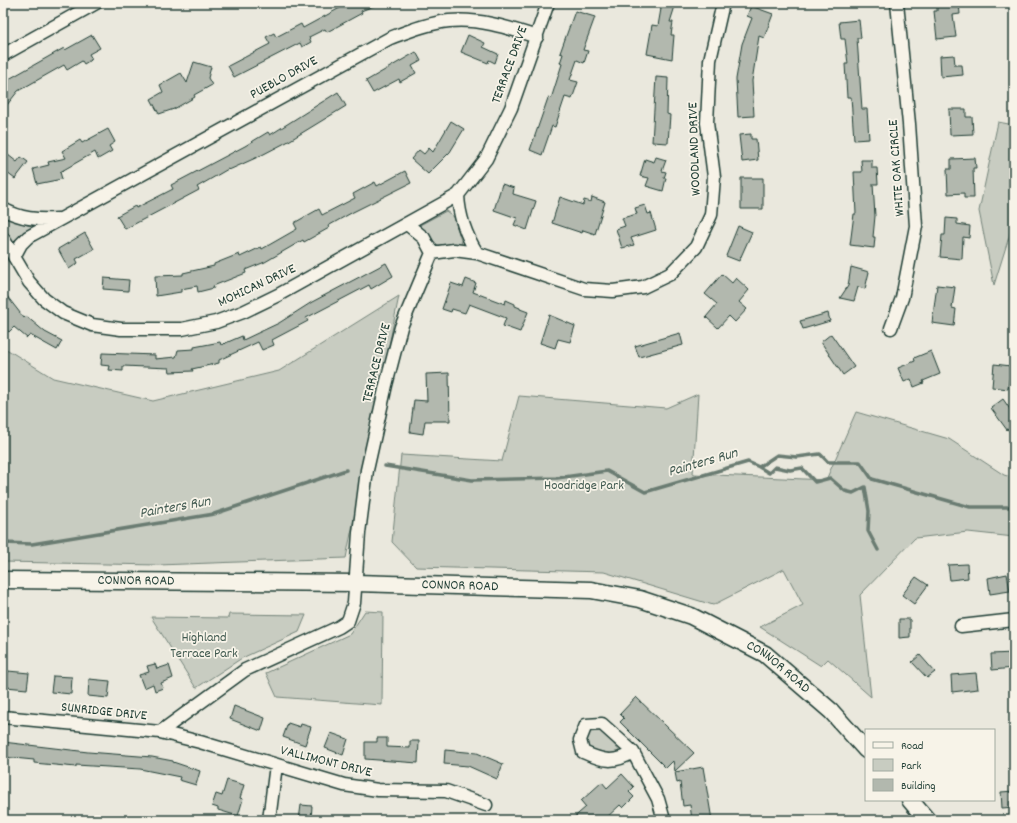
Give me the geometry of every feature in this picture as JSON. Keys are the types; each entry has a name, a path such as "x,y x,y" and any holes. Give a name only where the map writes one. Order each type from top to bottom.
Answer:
{"main road":[{"name":"CONNOR ROAD","path":"3,580 356,583 591,590 640,599 684,613 735,637 765,654 831,711 865,749"},
{"path":"911,801 927,820"}],"street":[{"path":"3,55 96,3"},
{"name":"TERRACE DRIVE","path":"407,224 458,196 486,159 512,108 548,3"},
{"name":"WOODLAND DRIVE","path":"432,253 454,250 476,253 584,289 613,291 643,287 670,274 696,247 711,215 714,177 707,123 710,60 723,3"},
{"name":"WHITE OAK CIRCLE","path":"891,328 902,298 916,226 909,124 897,3"},
{"name":"PUEBLO DRIVE","path":"14,257 21,244 28,237 390,38 422,27 449,21 480,21 513,29 537,37"},
{"path":"458,196 459,214 467,237 476,253"},
{"name":"PUEBLO DRIVE","path":"3,209 17,216 38,220 60,219"},
{"path":"407,224 424,238 432,253"},
{"name":"MOHICAN DRIVE","path":"3,238 29,282 44,299 63,313 92,325 121,329 182,329 216,322 278,296 407,224"},
{"name":"TERRACE DRIVE","path":"356,583 360,533 368,470 386,385 401,327 432,253"},
{"name":"SUNRIDGE DRIVE","path":"3,717 160,732 244,670 339,627 348,621 353,612 356,583"},
{"path":"961,626 1014,620"},
{"name":"VALLIMONT DRIVE","path":"160,732 344,785 378,790 446,791 486,805"},
{"path":"633,752 658,799 664,820"},
{"path":"269,820 276,765"}],"green space":[{"path":"998,122 1014,125 1014,221 994,285 979,211"},
{"path":"446,211 454,217 462,244 438,245 420,227 420,225"},
{"path":"3,218 31,226 32,228 20,235 13,243 3,225"},
{"path":"399,296 346,558 158,565 3,562 3,347 53,378 153,401 279,371"},
{"name":"Hoodridge Park","path":"698,394 693,474 826,480 856,412 949,439 1004,475 1014,478 1014,537 968,532 915,538 860,595 871,697 828,659 821,666 760,627 803,605 784,569 713,605 604,572 416,567 392,542 401,455 502,461 519,396 666,408"},
{"path":"365,611 383,612 382,705 277,697 266,673 350,634"},
{"name":"Highland Terrace Park","path":"229,614 306,615 299,632 242,658 196,688 151,617 228,618"},
{"path":"592,730 597,730 608,737 620,752 619,755 589,749 586,744 587,734"}],"building":[{"path":"349,3 381,3 361,11 362,13 327,32 325,29 309,37 311,42 302,47 300,43 234,77 228,66 270,44 266,37 274,33 276,37 301,24 303,28"},
{"path":"662,3 676,3 670,22 673,22 671,35 674,35 672,59 647,54 652,25 658,26"},
{"path":"937,3 959,3 960,14 953,15 956,37 937,39 934,11 937,11"},
{"path":"751,6 773,14 764,38 759,36 752,81 754,116 738,117 736,79 742,44 752,18 747,16"},
{"path":"575,11 595,17 583,50 588,51 584,63 577,60 570,80 578,82 572,99 565,97 555,127 552,126 542,155 530,150 548,98 551,99 562,64 560,63 563,54 560,53"},
{"path":"859,20 861,38 857,38 862,109 867,109 869,139 854,140 851,97 847,97 845,64 848,64 845,39 841,39 839,22"},
{"path":"92,35 100,48 89,54 92,59 84,64 82,61 67,70 64,65 18,91 3,110 3,87 9,79 64,48 65,50"},
{"path":"468,35 485,43 483,47 498,54 495,63 489,60 488,63 461,52"},
{"path":"416,52 421,61 412,66 416,73 400,82 399,79 373,93 366,81"},
{"path":"954,55 955,65 962,65 963,75 941,77 940,56"},
{"path":"194,62 211,67 208,78 212,85 174,109 159,114 151,99 163,92 160,85 181,73 187,83"},
{"path":"656,77 668,78 667,114 670,115 668,143 652,142"},
{"path":"338,92 346,106 287,142 260,156 229,170 228,169 197,187 199,190 125,229 117,216 173,189 171,185 245,146 268,132 270,135"},
{"path":"949,109 966,109 966,117 972,117 973,134 950,135"},
{"path":"451,121 464,129 450,152 428,174 411,159 419,150 424,154 429,148 433,152"},
{"path":"108,129 115,142 109,146 112,151 98,159 95,152 60,172 62,179 37,184 33,169 49,165 48,162 66,158 62,151 80,140 82,143"},
{"path":"751,134 751,139 756,139 758,160 742,162 739,135"},
{"path":"3,151 17,162 21,157 28,162 15,179 3,170"},
{"path":"656,157 666,160 662,171 666,172 663,191 646,186 649,178 640,176 645,159 654,162"},
{"path":"975,158 976,168 973,168 974,198 964,198 964,193 948,194 947,169 951,169 951,159"},
{"path":"861,160 872,160 872,168 877,168 878,184 873,184 875,216 873,237 875,237 874,248 850,245 854,214 856,214 854,172 862,172"},
{"path":"405,171 411,183 353,212 304,242 303,240 265,262 245,270 246,273 213,286 214,288 198,292 197,286 181,289 181,292 156,296 155,276 183,275 183,273 214,266 214,264 239,254 240,257 261,247 262,249 297,229 294,223 319,209 322,215 355,198 353,194 375,182 377,186"},
{"path":"741,178 763,178 763,209 741,209"},
{"path":"502,184 514,188 513,194 536,201 527,230 514,225 517,218 494,210"},
{"path":"560,197 583,205 584,200 591,202 592,197 605,202 595,234 583,230 582,233 552,223"},
{"path":"645,205 648,214 651,213 656,230 631,238 634,245 622,248 616,229 625,226 622,218 637,214 635,208"},
{"path":"946,218 957,219 957,224 970,226 969,238 963,237 962,259 940,257 942,235 945,235"},
{"path":"738,226 752,232 739,261 726,256"},
{"path":"85,233 94,249 76,259 78,263 69,269 58,249"},
{"path":"386,263 393,276 371,289 369,285 306,318 308,321 272,340 274,345 262,350 258,342 219,360 219,363 192,369 193,371 170,372 169,368 123,366 123,371 109,370 110,366 101,365 102,353 155,355 155,359 176,357 178,350 194,349 194,347 220,342 221,345 242,336 243,340 279,323 312,302"},
{"path":"851,267 869,272 865,289 858,287 854,301 840,298 848,286"},
{"path":"722,274 732,283 736,278 749,290 739,302 747,309 735,322 729,316 718,328 706,317 717,304 705,294"},
{"path":"104,278 129,280 128,291 103,289"},
{"path":"466,279 476,283 473,292 505,304 506,300 528,312 520,332 503,326 506,318 469,304 465,313 452,309 451,312 442,309 451,283 463,287"},
{"path":"937,285 955,287 952,308 956,309 954,326 932,323"},
{"path":"3,291 24,318 26,316 45,332 62,341 57,350 30,335 27,338 14,327 9,332 3,327"},
{"path":"828,313 830,321 803,329 800,321"},
{"path":"549,315 575,326 570,342 558,339 555,348 540,343"},
{"path":"680,333 683,345 639,357 635,346"},
{"path":"831,334 854,367 843,375 821,342"},
{"path":"931,351 940,374 923,381 924,383 914,387 911,379 904,382 898,368 915,361 914,358"},
{"path":"994,364 1011,366 1008,389 992,387"},
{"path":"449,373 450,421 425,421 423,434 410,432 414,400 427,401 426,374"},
{"path":"1003,399 1014,415 1014,425 1007,430 991,408"},
{"path":"967,564 968,578 950,580 948,565"},
{"path":"1007,574 1010,591 990,594 988,578"},
{"path":"916,577 928,585 914,604 902,595"},
{"path":"899,619 910,619 910,637 899,638"},
{"path":"1014,653 1014,668 992,670 991,654"},
{"path":"920,655 935,672 927,678 912,662"},
{"path":"155,664 157,669 169,665 173,678 161,683 163,688 155,691 153,684 144,688 139,675 149,672 147,666"},
{"path":"8,671 29,673 27,689 6,687"},
{"path":"976,673 978,689 952,692 951,675"},
{"path":"53,676 72,677 71,694 51,692"},
{"path":"89,679 110,681 108,698 88,696"},
{"path":"636,697 694,753 675,771 673,761 666,768 620,722 624,718 620,714"},
{"path":"234,706 265,718 261,731 230,719"},
{"path":"288,723 300,727 301,724 311,727 305,745 283,737"},
{"path":"331,733 348,739 343,755 325,748"},
{"path":"377,738 387,738 387,747 410,748 410,741 419,741 418,763 365,759 365,742 377,742"},
{"path":"3,742 88,752 152,757 173,761 200,771 196,785 179,780 180,777 140,769 76,765 76,767 34,763 34,760 3,757"},
{"path":"445,750 477,753 503,764 497,779 468,766 444,764"},
{"path":"703,767 712,820 692,820 690,805 683,806 680,782 677,783 675,772"},
{"path":"622,774 634,787 629,792 634,797 623,808 620,805 604,820 571,820 586,807 581,801 602,782 607,788"},
{"path":"227,780 244,785 240,798 243,799 238,816 218,810 218,808 212,806 216,794 222,796"},
{"path":"1014,791 1014,807 1002,808 1001,792"},
{"path":"301,805 312,806 311,820 299,820"}],"waterway":[{"name":"Painters Run","path":"385,466 472,480 557,478 607,471 645,492 748,462 759,467 777,455 797,457 820,454 828,462 860,462 872,479 970,507 1014,507"},
{"path":"759,467 769,473 775,467 790,470 802,468 815,482 830,478 845,491 853,493 865,487 869,511 868,531 878,550"},
{"name":"Painters Run","path":"3,543 32,544 214,514 346,470"}]}
